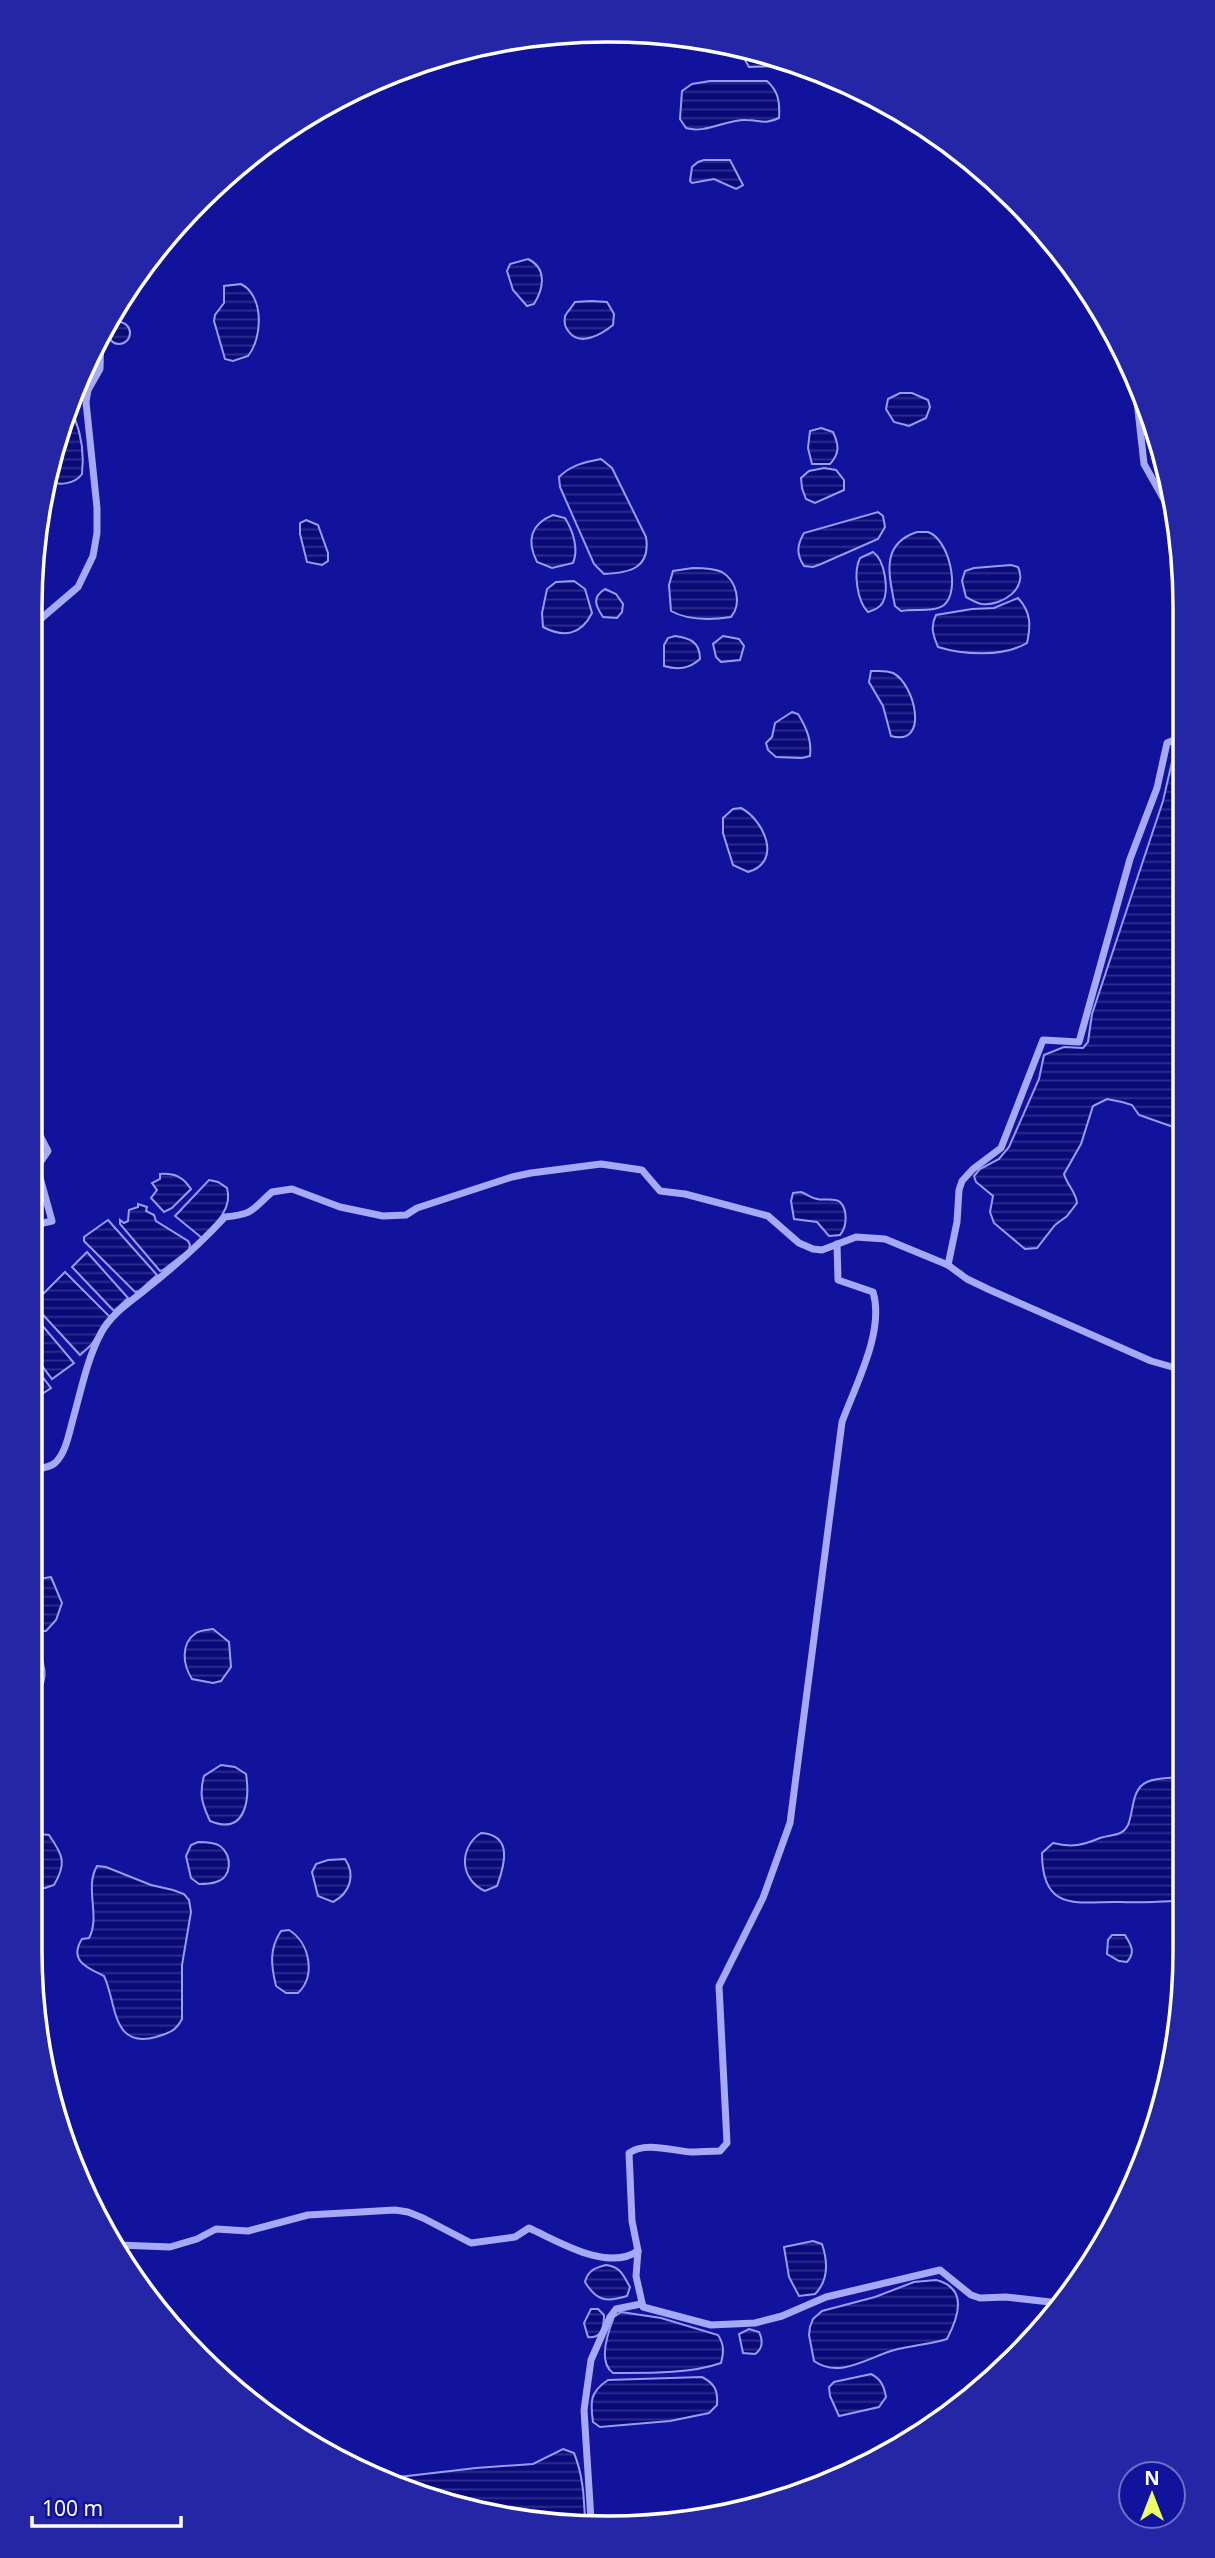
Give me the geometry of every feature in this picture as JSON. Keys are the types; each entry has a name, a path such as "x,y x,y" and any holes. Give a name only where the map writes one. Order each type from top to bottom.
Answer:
{"street":[{"path":"42,618 78,587 93,556 97,508 86,402 88,390 100,369 100,356"},
{"path":"1138,414 1144,464 1162,495"},
{"path":"948,1265 953,1248 962,1181 1001,1148 1043,1040 1079,1042 1130,859 1157,788 1167,743 1173,740"},
{"path":"42,1139 48,1150 42,1159"},
{"path":"42,1468 57,1461 69,1435 94,1346 103,1329 131,1298 145,1290 199,1245 225,1217 244,1215 262,1205 272,1192 292,1189 361,1213 406,1215 417,1208 512,1177 601,1164 642,1170 660,1191 768,1216 799,1243 813,1249 822,1250 856,1237 885,1240 948,1265 967,1279 990,1290 1152,1361 1173,1367"},
{"path":"42,1185 52,1221 42,1224"},
{"path":"837,1244 838,1280 873,1292 875,1308 868,1361 842,1422 790,1823 763,1898 719,1986 727,2143 720,2151 691,2152 646,2147 635,2148 629,2153 640,2304 711,2325 755,2323 782,2316 826,2297 940,2270 971,2295 980,2298 1006,2297 1050,2302"},
{"path":"125,2245 170,2247 197,2239 216,2229 248,2231 308,2215 395,2210 416,2215 471,2243 515,2236 529,2228 579,2251 611,2259 626,2258 638,2251"},
{"path":"591,2516 584,2410 591,2360 616,2309 640,2304"}],"shaded area":[{"path":"744,59 771,66 749,67"},
{"path":"710,81 767,81 778,98 779,118 765,122 738,120 701,129 686,128 680,119 682,91 692,84"},
{"path":"704,160 730,160 743,185 736,189 714,179 692,183 692,167"},
{"path":"528,259 541,273 542,285 534,304 527,306 513,290 507,271 510,264"},
{"path":"241,284 254,298 259,317 258,328 248,356 233,361 225,359 214,321 224,303 224,286"},
{"path":"575,302 607,302 614,314 613,325 591,338 574,336 566,327 565,316"},
{"path":"120,322 129,329 127,341 119,344 111,341"},
{"path":"900,393 912,393 928,400 930,407 926,418 909,426 894,422 886,409 888,399"},
{"path":"75,419 82,446 82,474 71,482 57,483"},
{"path":"821,428 833,432 837,452 830,464 812,464 808,448 810,431"},
{"path":"601,459 612,468 646,537 647,547 642,562 637,567 604,574 594,564 560,487 559,477 573,467"},
{"path":"824,468 836,470 844,480 844,490 815,503 806,499 801,478 809,471"},
{"path":"878,512 883,516 885,527 878,539 813,567 804,566 798,550 804,533"},
{"path":"553,515 565,518 573,534 575,552 573,563 552,568 537,562 531,540 535,528"},
{"path":"306,520 318,525 328,553 328,561 322,565 307,562 300,534 300,523"},
{"path":"917,532 928,532 942,544 950,566 952,589 949,598 940,607 901,611 895,606 890,562 897,544"},
{"path":"873,552 883,568 886,590 882,604 868,612 859,594 857,571 860,558"},
{"path":"1011,565 1018,567 1020,582 1005,599 982,604 966,597 962,581 965,571"},
{"path":"693,568 722,572 731,581 737,599 731,617 700,619 671,611 669,585 673,571"},
{"path":"574,581 585,589 592,613 588,620 577,630 565,633 543,627 542,613 547,589 556,582"},
{"path":"605,589 616,594 623,604 622,612 617,618 603,617 598,609 598,595"},
{"path":"1018,598 1029,619 1027,643 995,653 960,652 938,647 933,631 936,615 994,608"},
{"path":"675,636 693,642 700,653 700,659 683,668 664,666 664,645 668,638"},
{"path":"723,636 739,639 744,646 740,660 721,662 716,657 713,644"},
{"path":"871,671 893,673 907,689 915,713 915,724 911,732 903,737 891,736 883,706 869,682"},
{"path":"792,712 798,714 806,729 810,756 776,757 768,750 766,743 772,737 775,723"},
{"path":"1173,758 1173,1127 1139,1115 1132,1105 1122,1102 1107,1099 1093,1106 1081,1144 1064,1174 1077,1203 1037,1248 1025,1249 994,1223 990,1212 993,1196 976,1182 974,1176 980,1169 999,1159 1009,1147 1039,1079 1044,1055 1064,1047 1083,1048 1088,1042 1092,1014 1163,801"},
{"path":"741,808 757,822 766,841 765,859 759,867 748,872 733,865 723,833 723,818 733,809"},
{"path":"160,1174 178,1177 191,1189 172,1208 164,1212 151,1198 157,1190 152,1183 160,1179"},
{"path":"209,1180 227,1188 228,1202 222,1215 202,1238 175,1216"},
{"path":"801,1192 815,1198 840,1202 846,1218 840,1235 829,1236 817,1222 794,1219 791,1201 793,1193"},
{"path":"138,1204 147,1207 146,1211 154,1215 156,1221 188,1241 190,1245 189,1250 163,1270 160,1271 120,1224 120,1220 124,1223 128,1221 129,1210 138,1207"},
{"path":"108,1220 157,1275 139,1291 135,1292 84,1241 84,1237"},
{"path":"87,1252 128,1298 114,1311 72,1267"},
{"path":"65,1272 110,1317 91,1345 80,1355 42,1314 42,1295"},
{"path":"42,1325 74,1363 52,1379 42,1366"},
{"path":"42,1376 51,1388 42,1394"},
{"path":"51,1577 62,1603 56,1620 46,1631 42,1631 42,1578"},
{"path":"213,1629 229,1642 231,1667 221,1681 213,1683 192,1679 185,1661 187,1643 198,1632"},
{"path":"42,1659 44,1670 42,1685"},
{"path":"221,1765 235,1767 246,1774 246,1804 238,1819 231,1824 210,1821 202,1799 204,1776"},
{"path":"1173,1778 1173,1901 1077,1902 1056,1895 1048,1886 1042,1853 1053,1843 1077,1845 1126,1829 1138,1790 1142,1785 1156,1779"},
{"path":"481,1833 498,1839 504,1852 497,1886 485,1891 471,1879 465,1864 468,1847"},
{"path":"42,1834 49,1835 62,1859 61,1871 54,1885 42,1888"},
{"path":"209,1842 224,1850 229,1866 221,1880 199,1884 191,1878 186,1856 191,1845"},
{"path":"345,1859 351,1877 344,1894 333,1902 318,1896 312,1872 316,1864"},
{"path":"97,1866 184,1894 189,1900 191,1912 182,1965 182,2019 175,2029 168,2033 141,2039 123,2030 104,1976 86,1967 79,1958 78,1947 82,1939 89,1938 92,1929 92,1883"},
{"path":"289,1930 302,1943 308,1960 307,1978 298,1993 286,1993 276,1986 273,1971 274,1944 281,1931"},
{"path":"1112,1935 1125,1935 1129,1942 1132,1952 1127,1962 1107,1954 1108,1940"},
{"path":"813,2241 822,2244 826,2264 825,2277 815,2294 799,2296 789,2277 784,2247"},
{"path":"606,2265 623,2275 630,2287 627,2296 603,2299 589,2289 585,2282 590,2272"},
{"path":"936,2280 953,2289 957,2296 955,2321 947,2339 898,2349 845,2367 824,2366 814,2361 810,2327 813,2319 822,2311 875,2297 914,2282"},
{"path":"591,2309 598,2309 604,2315 599,2334 588,2337 584,2323"},
{"path":"621,2312 661,2318 718,2335 723,2348 721,2363 682,2371 613,2373 606,2362 605,2346 614,2317"},
{"path":"749,2329 759,2332 761,2338 761,2347 755,2354 743,2353 739,2334"},
{"path":"871,2374 880,2381 886,2397 879,2407 839,2416 829,2387 834,2382"},
{"path":"702,2377 713,2385 717,2395 717,2405 709,2413 670,2421 600,2427 593,2422 593,2398 608,2380"},
{"path":"563,2449 574,2453 582,2486 585,2515 497,2505 461,2497 401,2477 476,2468 533,2464"}]}
